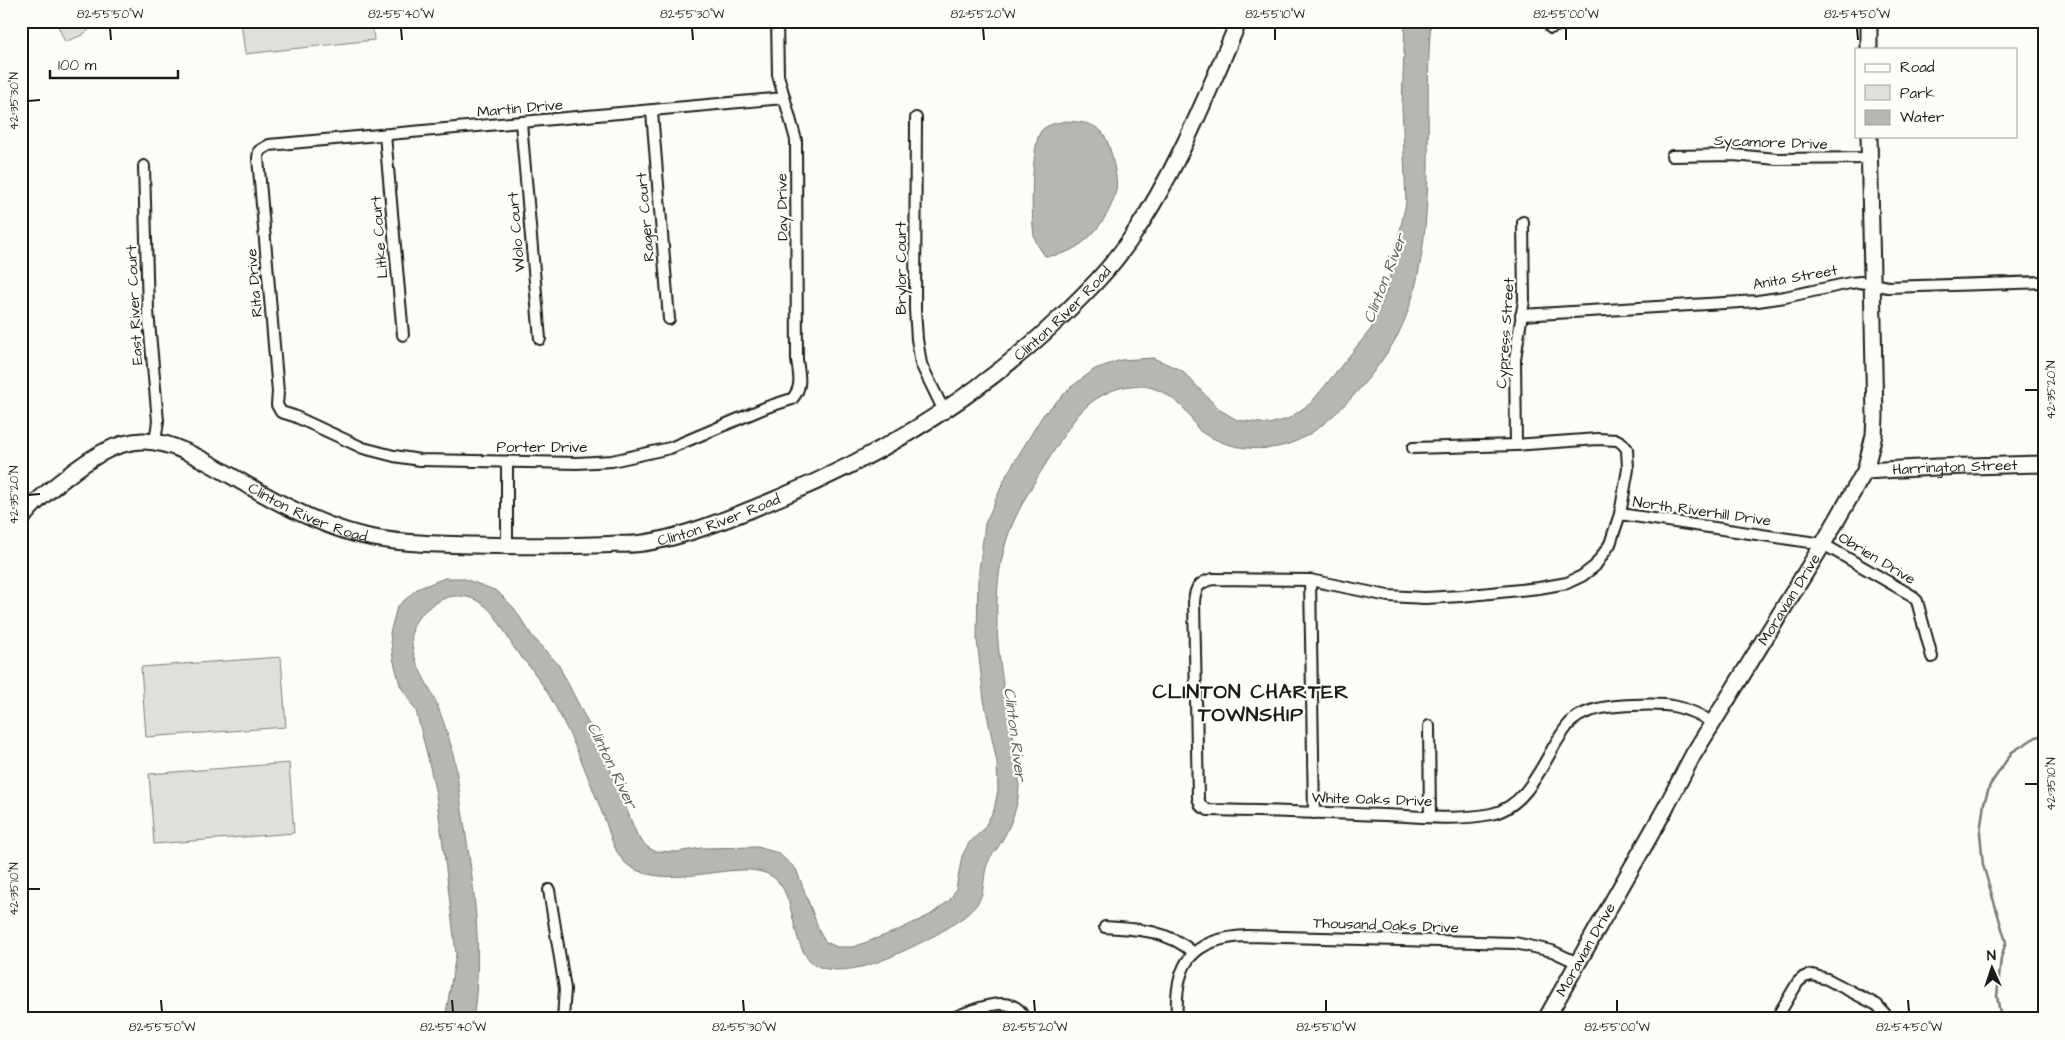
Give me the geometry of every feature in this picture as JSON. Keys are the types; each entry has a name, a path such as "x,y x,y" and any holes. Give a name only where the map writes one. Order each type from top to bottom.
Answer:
{"street":[{"name":"Day Drive","path":"777,21 777,63 784,98 796,140 797,360 800,380 797,393"},
{"name":"Clinton River Road","path":"21,520 45,494 89,460 113,447 129,443 155,442 192,456 309,516 358,535 420,544 507,546 632,545 710,525 788,494 873,454 944,411 992,379 1026,350 1073,305 1120,254 1144,218 1186,140 1238,21"},
{"path":"1551,28 1569,21"},
{"path":"1868,21 1869,48"},
{"name":"Martin Drive","path":"259,151 269,145 652,112 784,98"},
{"name":"Rager Court","path":"652,112 669,319"},
{"name":"Brylor Court","path":"916,118 916,339 921,364 944,411"},
{"name":"Wolo Court","path":"521,122 540,339"},
{"name":"Litke Court","path":"385,136 403,335"},
{"name":"Moravian Drive","path":"1546,1019 1693,755 1823,544 1865,471 1874,435 1876,374 1871,285 1870,138"},
{"name":"Rita Drive","path":"259,151 258,158 278,392 277,405 281,412"},
{"name":"Sycamore Drive","path":"1672,156 1732,155 1786,159 1870,158"},
{"name":"East River Court","path":"144,166 148,311 158,421 155,442"},
{"name":"Cypress Street","path":"1516,445 1515,359 1524,278 1523,222"},
{"name":"Anita Street","path":"1521,315 1758,300 1785,297 1837,284 1860,282 1888,287 2044,282"},
{"name":"Porter Drive","path":"281,412 294,416 364,448 394,456 420,460 577,463 612,461 646,454 679,444 767,407 786,402 797,393"},
{"name":"North Riverhill Drive","path":"1414,448 1516,445 1604,439 1617,440 1622,443 1629,455 1620,514 1823,544"},
{"path":"507,546 508,462"},
{"name":"Harrington Street","path":"1865,471 2044,464"},
{"path":"1314,813 1310,580 1388,596 1425,598 1556,585 1582,576 1600,560 1610,544 1620,514"},
{"name":"Obrien Drive","path":"1823,544 1911,595 1917,601 1932,657"},
{"name":"White Oaks Drive","path":"1310,580 1213,579 1198,585 1194,602 1198,798 1200,804 1208,810 1430,817 1484,815 1498,812 1508,807 1528,789 1566,726 1578,716 1588,712 1622,706 1666,704 1690,710 1713,723"},
{"path":"1429,726 1430,817"},
{"path":"550,890 565,989 563,1019"},
{"path":"1105,927 1129,928 1169,936 1194,954 1185,965 1179,977 1176,996 1177,1019"},
{"name":"Thousand Oaks Drive","path":"1194,954 1206,944 1231,937 1515,943 1552,951 1578,963"},
{"path":"1776,1019 1798,982 1809,975 1827,979 1877,1005 1885,1014 1885,1019"},
{"path":"950,1019 990,1005 1004,1003 1012,1005 1020,1011 1024,1019"}],"green space":[{"path":"56,21 101,21 82,35 65,42"},
{"path":"241,21 372,21 374,40 245,54"},
{"path":"281,657 286,727 146,737 141,667"},
{"path":"289,763 294,833 154,844 149,774"}],"water":[{"path":"1405,21 1431,21 1425,225 1421,259 1414,292 1407,313 1394,342 1372,374 1348,402 1307,436 1280,447 1265,448 1234,446 1207,436 1200,431 1180,405 1169,396 1157,390 1137,386 1117,389 1097,398 1077,416 1040,473 1019,510 1004,550 997,593 997,615 1002,680 1015,743 1019,793 1016,808 1004,838 989,860 981,897 973,909 942,931 888,958 856,968 833,970 814,964 806,956 797,934 786,896 781,885 773,877 760,871 743,870 685,876 665,876 646,874 629,866 614,847 592,786 576,749 559,712 536,674 515,649 496,618 484,605 467,597 449,597 437,602 426,610 414,624 412,633 413,651 416,660 436,702 452,749 457,772 476,914 477,967 473,1019 445,1019 456,954 436,794 416,711 400,685 393,658 390,633 397,607 417,589 445,578 462,578 497,591 514,608 533,637 558,664 605,756 637,835 646,846 654,851 677,852 701,848 758,847 778,853 796,869 821,935 826,942 837,947 853,947 894,932 930,915 950,900 956,889 962,856 969,843 983,830 994,810 998,790 997,762 984,700 977,640 978,579 985,524 1007,474 1043,415 1071,387 1095,369 1121,360 1153,358 1181,370 1220,410 1237,420 1269,424 1288,419 1311,403 1371,329 1386,293 1406,203 1402,106"},
{"path":"1066,121 1090,124 1102,132 1107,140 1112,156 1116,190 1107,214 1091,235 1070,251 1058,255 1045,256 1036,241 1033,226 1032,198 1035,150 1043,129 1052,124"}],"waterway":[{"path":"2001,1019 1997,996 2001,958 2006,942 1983,865 1980,833 1984,803 1990,785 2012,752 2036,737 2044,735"}],"district":[{"name":"CLINTON CHARTER TOWNSHIP","path":"1251,702"}],"water label":[{"name":"Clinton River","path":"1384,278"},
{"name":"Clinton River","path":"1016,734"},
{"name":"Clinton River","path":"613,765"}]}
